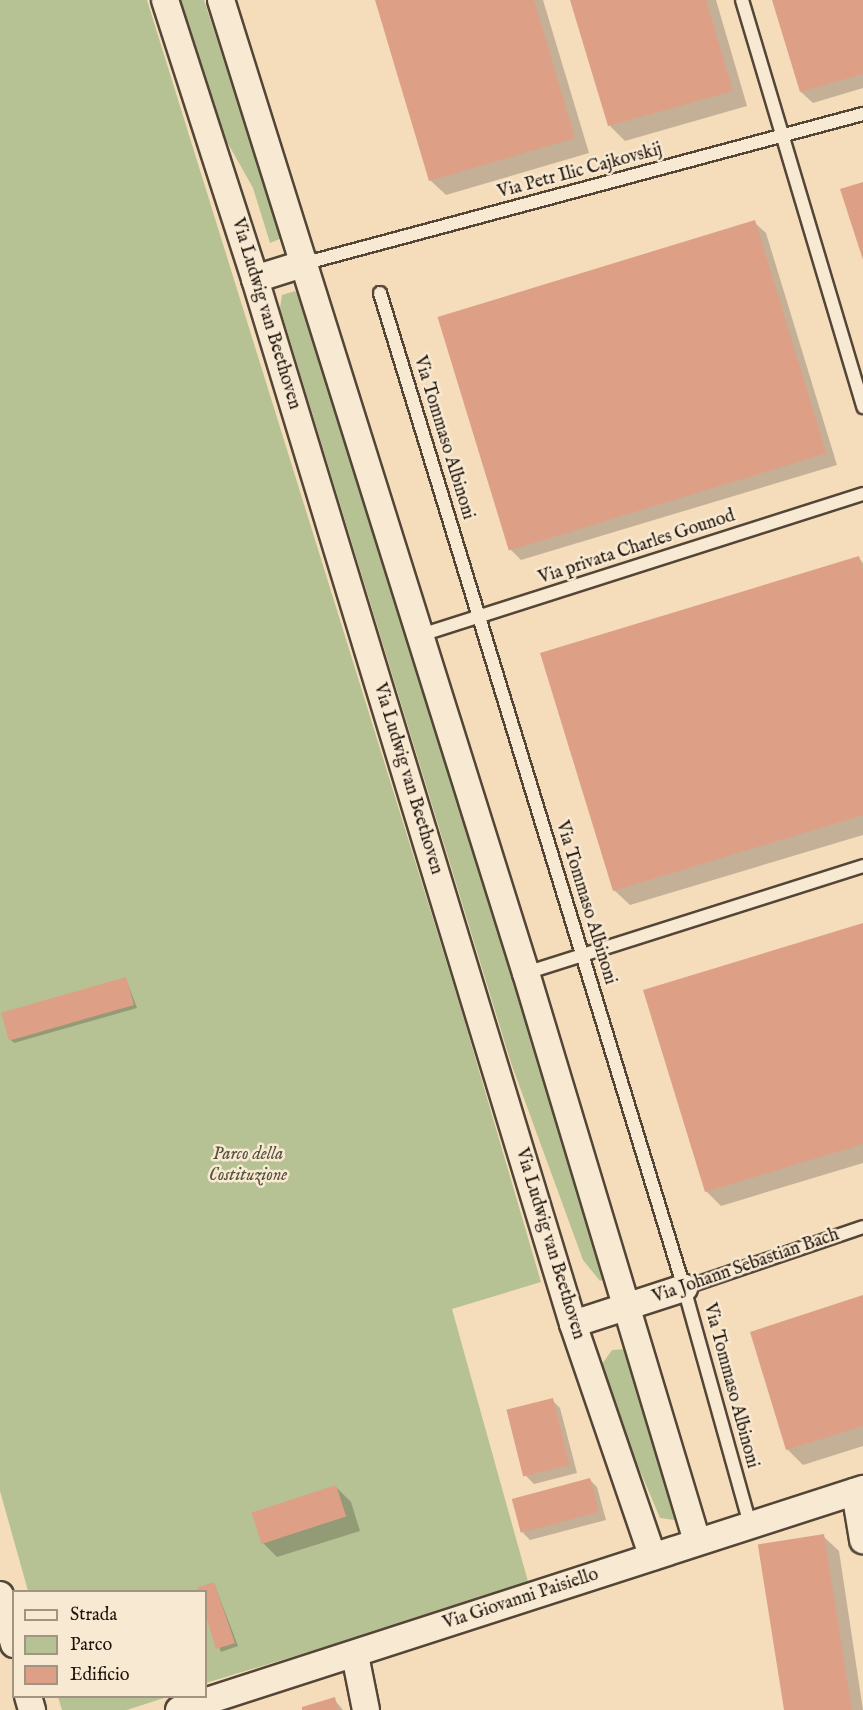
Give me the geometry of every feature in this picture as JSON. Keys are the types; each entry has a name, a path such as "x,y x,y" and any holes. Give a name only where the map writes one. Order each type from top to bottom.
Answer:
{"street":[{"name":"Via Ludwig van Beethoven","path":"165,0 255,279 573,1324 653,1557"},
{"path":"221,0 306,263 526,973 629,1307 697,1541"},
{"path":"255,279 306,263"},
{"name":"Via Johann Sebastian Bach","path":"573,1324 684,1288"},
{"path":"859,1491 863,1540"},
{"name":"Via Giovanni Paisiello","path":"179,1710 355,1655 697,1541 859,1491"},
{"path":"0,1595 12,1637"},
{"path":"355,1655 366,1710"}],"lane":[{"path":"742,0 785,137 863,407"},
{"name":"Via Petr Ilic Cajkovskij","path":"306,263 785,137 863,114"},
{"name":"Via Tommaso Albinoni","path":"380,293 684,1288 750,1525"},
{"name":"Via privata Charles Gounod","path":"421,635 863,494"},
{"path":"526,973 583,957 863,866"},
{"name":"Via Johann Sebastian Bach","path":"684,1288 863,1227"}],"green space":[{"name":"Parco della Costituzione","path":"0,0 147,0 458,999 541,1282 452,1309 529,1585 207,1683 207,1590 28,1590 0,1491"},
{"path":"178,0 204,0 282,238 270,243 253,188 222,133"},
{"path":"295,291 306,302 608,1277 600,1281 583,1260 511,1063 280,308 282,295"},
{"path":"628,1349 676,1508 674,1520 660,1518 605,1388 602,1364 612,1350"},
{"path":"59,1698 164,1698 127,1710 62,1710"}],"building":[{"path":"375,0 534,0 575,138 429,181"},
{"path":"570,0 706,0 733,91 608,126"},
{"path":"772,0 863,0 863,74 800,92"},
{"path":"863,182 863,260 840,189"},
{"path":"755,220 826,453 509,550 438,317"},
{"path":"859,556 863,570 863,815 613,891 540,653"},
{"path":"863,923 863,1144 705,1192 643,990"},
{"path":"126,977 134,1005 9,1041 1,1013"},
{"path":"863,1295 863,1426 786,1450 750,1332"},
{"path":"553,1398 570,1465 523,1477 506,1410"},
{"path":"590,1478 599,1512 521,1533 512,1499"},
{"path":"336,1485 346,1516 262,1544 251,1513"},
{"path":"824,1534 852,1710 784,1710 758,1544"},
{"path":"214,1582 235,1643 216,1649 207,1620 207,1590 196,1588"},
{"path":"335,1697 338,1710 302,1710 302,1707"}]}
